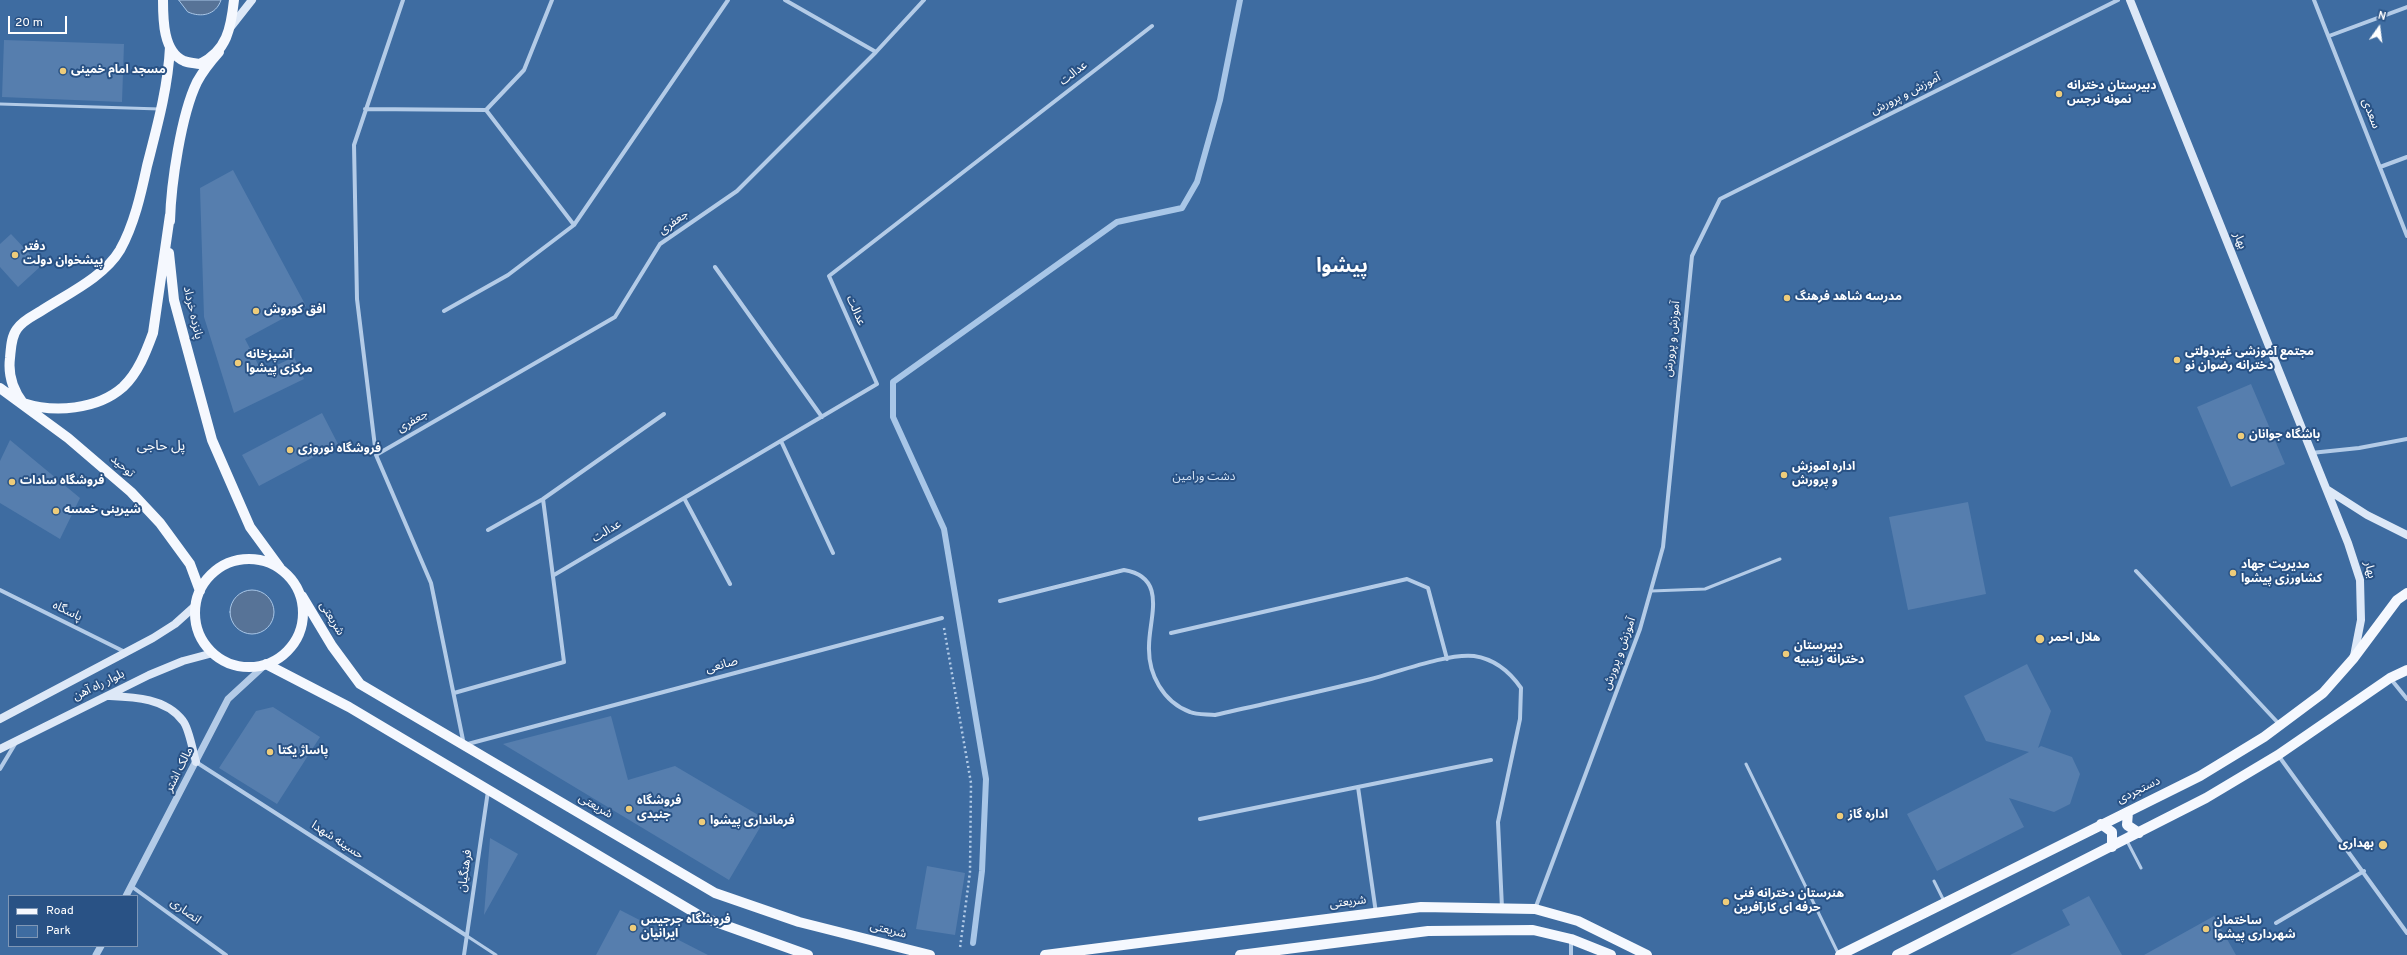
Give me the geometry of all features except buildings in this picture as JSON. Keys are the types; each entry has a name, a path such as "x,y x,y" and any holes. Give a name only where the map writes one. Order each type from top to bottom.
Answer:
{"main road":[{"path":"163,0 163,23 170,47 168,75 162,109 141,193 120,250 102,269 87,281 26,319 16,329 11,340 9,367 17,394 22,403 49,409 84,405 104,399 122,387 132,376 147,352 152,333 170,215"},
{"name":"پانزده خرداد","path":"234,0 230,29 219,52 197,82 189,106 173,179 169,252 174,300 212,440 250,527 280,568"},
{"path":"230,29 252,0"},
{"name":"بهار","path":"2130,0 2348,542 2360,580 2361,620 2353,659"},
{"path":"170,47 183,60 200,64 219,52"},
{"name":"توحید","path":"0,388 22,403 100,465 131,492 160,523 190,564 200,591"},
{"path":"2328,490 2367,515 2407,535"},
{"path":"250,558 266,561 280,568 293,580 302,596 304,613 302,630 294,645 286,653 266,664 252,667 238,666 225,661 213,653 202,640 196,623 195,606 200,591 208,577 220,567 234,560 250,558"},
{"name":"دستجردی","path":"1839,955 2200,776 2280,725 2323,693 2353,659 2397,600 2407,593"},
{"name":"شریعتی","path":"302,596 332,646 360,684 715,893 800,922 930,955"},
{"name":"بلوار راه آهن","path":"0,719 175,624 195,606"},
{"name":"بلوار راه آهن","path":"0,749 106,696 183,661 213,653"},
{"path":"266,664 349,708 702,917 793,953 808,955"},
{"path":"1897,955 2206,798 2278,755 2390,678 2407,670"},
{"path":"106,696 138,697 164,706 184,721 196,762"},
{"path":"2128,812 2127,824 2139,833"},
{"path":"2101,824 2112,832 2112,847"},
{"name":"شریعتی","path":"1045,955 1421,907 1535,909 1578,921 1647,955"},
{"path":"1240,955 1428,931 1533,930 1571,939 1611,955"}],"street":[{"path":"403,0 354,145 358,299 376,455 431,583 464,745"},
{"path":"365,109 486,110 524,70 552,0"},
{"path":"444,312 508,276 574,225 728,0"},
{"path":"785,0 876,52"},
{"name":"جعفری","path":"376,455 615,317 660,244 737,191 876,52 924,0"},
{"name":"آموزش و پرورش","path":"1535,909 1640,629 1663,547 1692,256 1720,199 2118,0"},
{"name":"سعدی","path":"2314,0 2407,236"},
{"path":"2329,36 2407,7"},
{"name":"عدالت","path":"554,575 877,384 829,276 1152,26"},
{"path":"486,110 574,225"},
{"path":"2380,167 2407,157"},
{"path":"715,267 822,417"},
{"path":"488,530 543,499 664,414"},
{"path":"2311,453 2359,448 2407,439"},
{"path":"781,441 833,553"},
{"path":"684,498 730,584"},
{"path":"454,693 564,662 543,499"},
{"path":"1000,601 1124,570 1136,573 1141,577 1151,591 1154,603 1148,646 1153,673 1163,694 1190,712 1214,715 1370,679 1447,659 1474,656 1491,662 1507,671 1521,688 1520,720 1498,822 1502,909"},
{"path":"2136,571 2280,725"},
{"path":"1171,633 1407,579 1428,588 1447,659"},
{"name":"پاسگاه","path":"0,590 125,652"},
{"name":"صانعی","path":"464,745 942,618"},
{"name":"مالک اشتر","path":"126,895 228,699 266,664"},
{"path":"2390,678 2407,699"},
{"path":"0,769 17,740"},
{"path":"2278,755 2364,871 2407,933"},
{"path":"1200,819 1491,760"},
{"name":"حسینه شهدا","path":"196,762 467,936"},
{"path":"1358,787 1376,913"},
{"name":"فرهنگیان","path":"464,955 488,790"},
{"path":"2276,923 2364,871"},
{"name":"انصاری","path":"131,886 226,955"},
{"path":"1571,939 1571,955"}],"lane":[{"path":"0,104 162,109"},
{"path":"1651,591 1705,589 1780,559"},
{"path":"1746,764 1839,955"},
{"path":"2126,839 2142,868"},
{"path":"1934,881 1945,902"},
{"path":"467,936 496,955"}],"path":[{"path":"942,618 971,783 970,872 960,948"}],"green space":[{"name":"دشت ورامین","path":"0,0 2407,0 2407,955 0,955"}],"shaded area":[{"path":"179,0 221,0 216,9 212,12 198,15 188,12"},
{"path":"252,590 264,594 270,600 274,612 270,624 264,630 252,634 240,630 234,624 230,612 234,600 240,594"}],"waterway":[{"path":"973,943 982,871 986,779 944,529 893,417 893,382 1117,222 1182,208 1197,182 1220,100 1240,0"}],"place":[{"name":"مسجد امام خمینی","path":"63,71"},
{"name":"دبیرستان دخترانه نمونه نرجس","path":"2059,94"},
{"name":"دفتر پیشخوان دولت","path":"15,255"},
{"name":"مدرسه شاهد فرهنگ","path":"1787,298"},
{"name":"افق کوروش","path":"256,311"},
{"name":"مجتمع آموزشی غیردولتی دخترانه رضوان نو","path":"2177,360"},
{"name":"آشپزخانه مرکزی پیشوا","path":"238,363"},
{"name":"باشگاه جوانان","path":"2241,436"},
{"name":"فروشگاه نوروزی","path":"290,450"},
{"name":"اداره آموزش و پرورش","path":"1784,475"},
{"name":"فروشگاه سادات","path":"12,482"},
{"name":"شیرینی خمسه","path":"56,511"},
{"name":"مدیریت جهاد کشاورزی پیشوا","path":"2233,573"},
{"name":"هلال احمر","path":"2040,639"},
{"name":"دبیرستان دخترانه زینبیه","path":"1786,654"},
{"name":"پاساژ یکتا","path":"270,752"},
{"name":"فروشگاه جنیدی","path":"629,809"},
{"name":"اداره گاز","path":"1840,816"},
{"name":"فرمانداری پیشوا","path":"702,822"},
{"name":"بهداری","path":"2383,845"},
{"name":"هنرستان دخترانه فنی حرفه ای کارآفرین","path":"1726,902"},
{"name":"فروشگاه جرجیس ایرانیان","path":"633,928"},
{"name":"ساختمان شهرداری پیشوا","path":"2206,929"}],"district":[{"name":"پیشوا","path":"1342,268"},
{"name":"پل حاجی","path":"161,447"}]}
